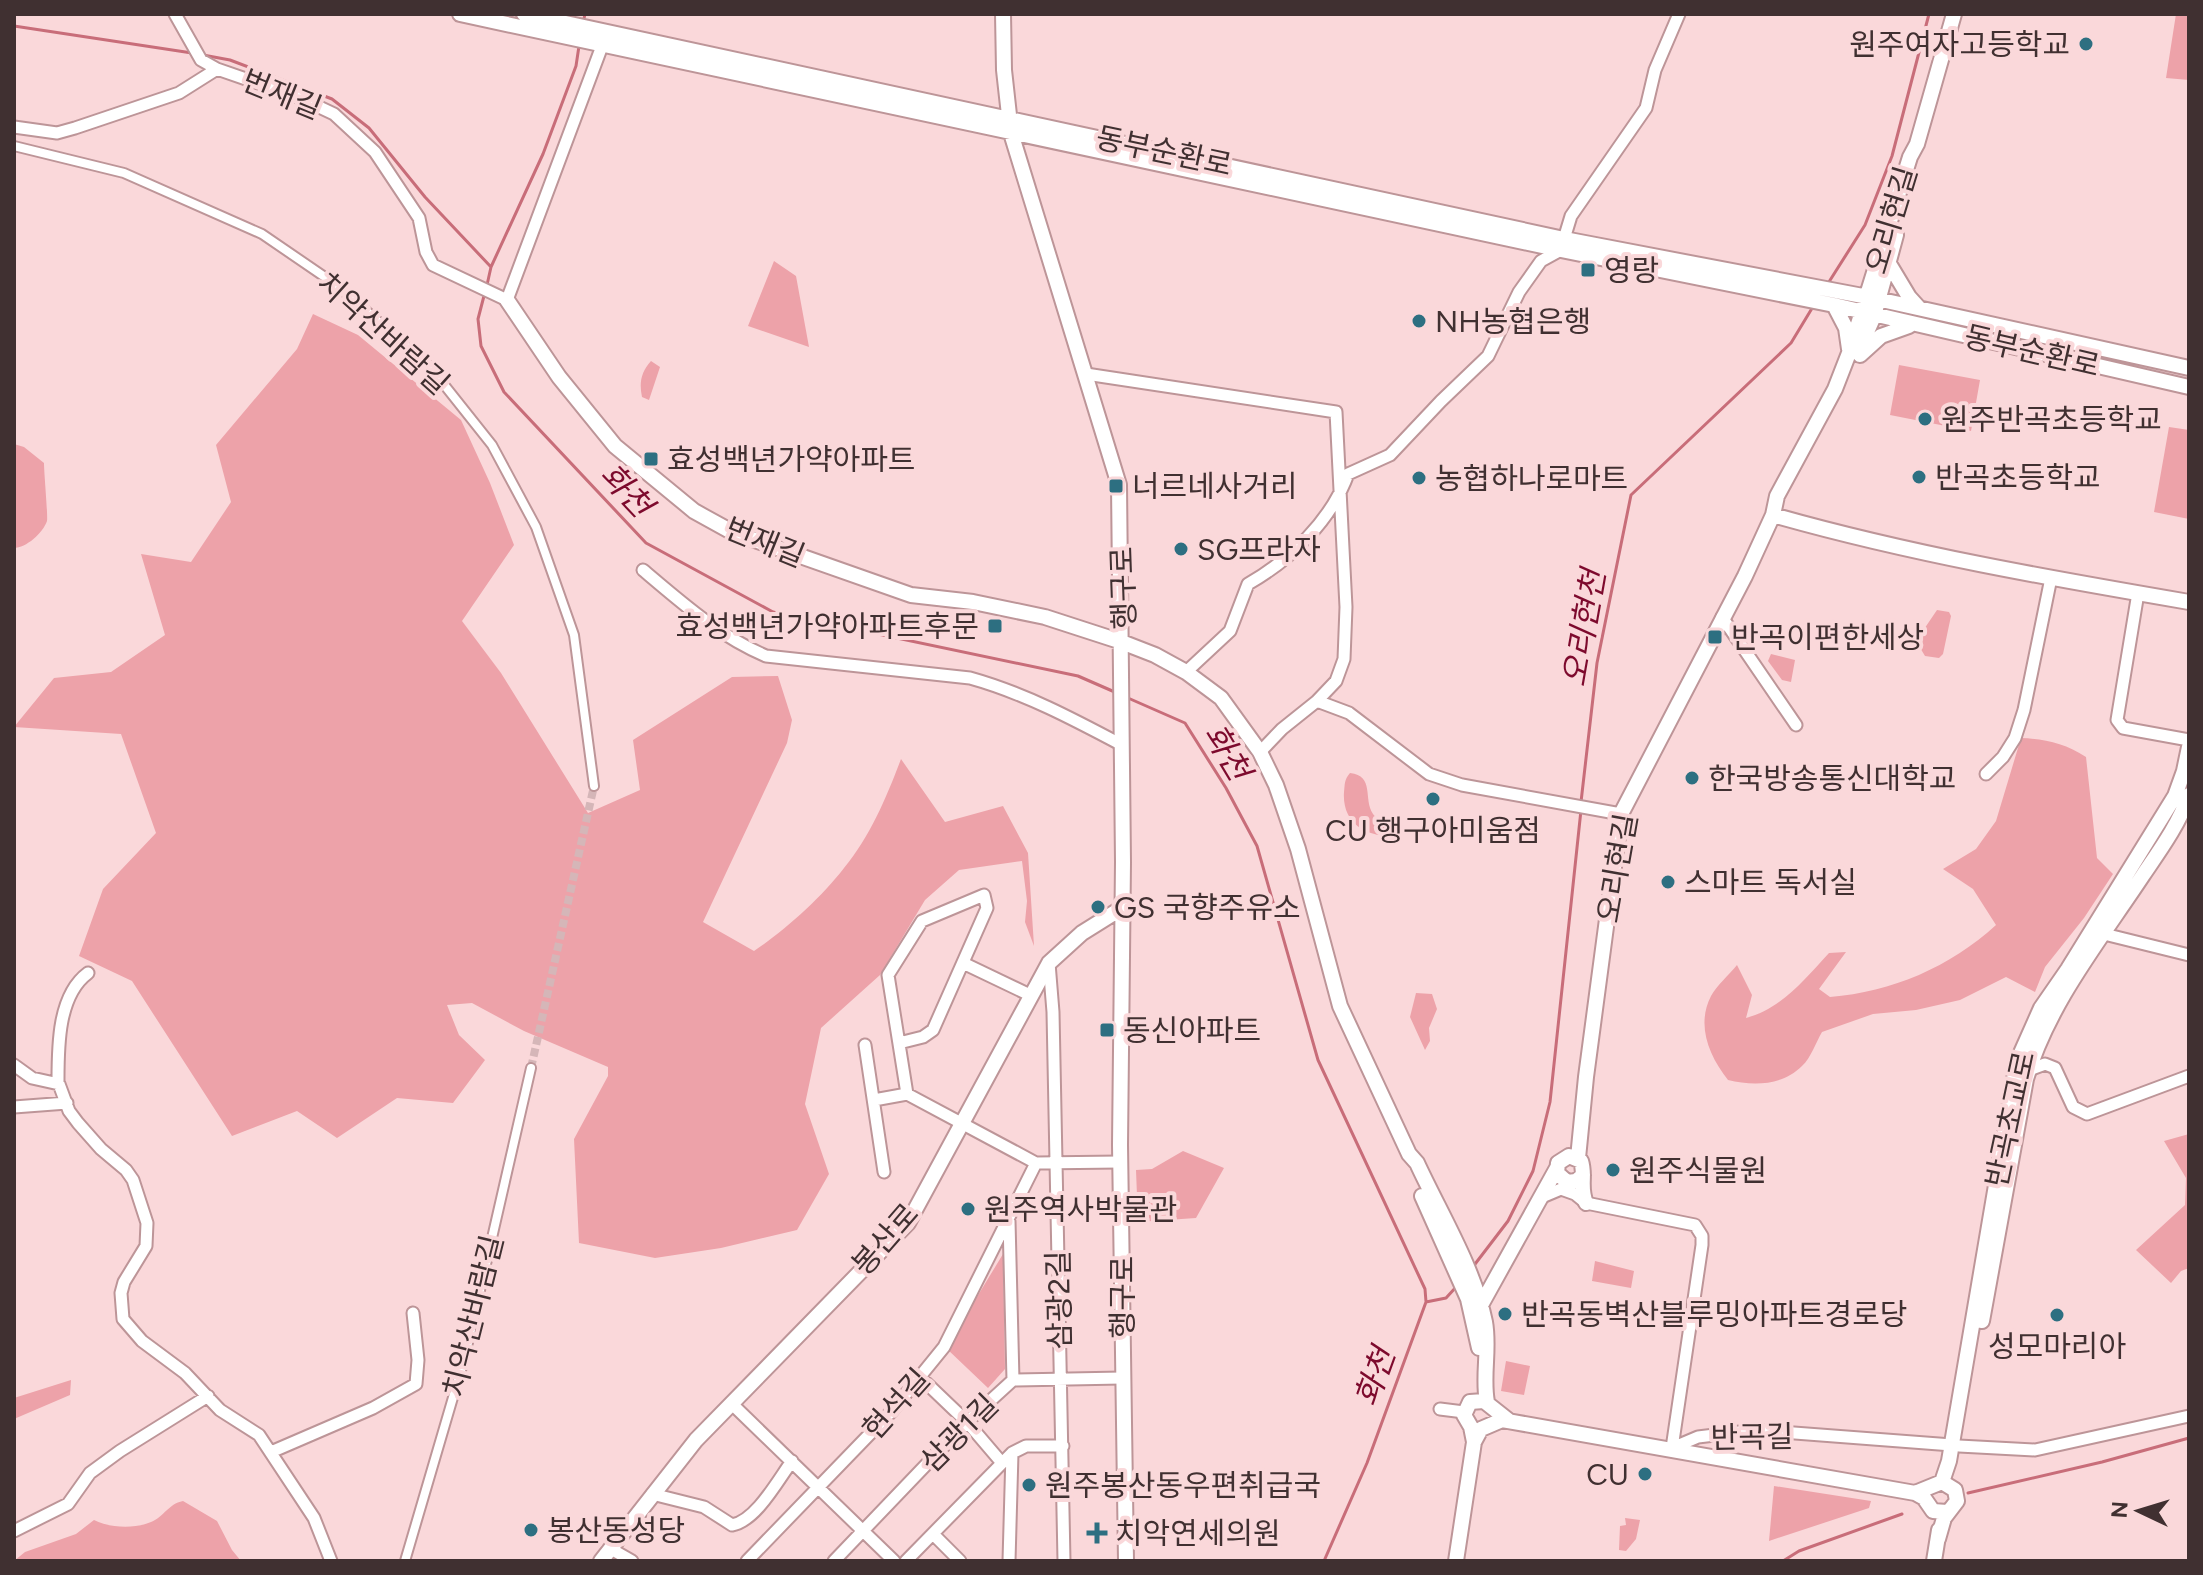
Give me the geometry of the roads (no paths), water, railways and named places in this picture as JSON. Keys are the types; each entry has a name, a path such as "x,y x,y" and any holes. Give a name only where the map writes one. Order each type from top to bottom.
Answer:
{"street":[{"path":"175,14 201,60 217,69"},
{"path":"460,14 533,20 598,37 504,299"},
{"path":"1003,14 1007,117"},
{"path":"1186,672 1230,631 1248,584 1270,571 1299,546 1342,493 1348,474 1390,455 1488,356 1519,292 1541,261 1562,244 1571,216 1646,108 1655,70 1679,14"},
{"name":"오리현길","path":"1578,1158 1616,813 1745,576 1773,515 1777,496 1853,356 1869,314 1916,157 1954,14"},
{"name":"동부순환로","path":"598,37 1007,117 1562,244"},
{"name":"동부순환로","path":"598,37 1011,133 1836,298 1873,298 2189,368"},
{"name":"번재길","path":"14,127 57,133 75,128 179,93 217,69 298,97 334,114 375,152 419,218 426,252 433,265 504,299 559,377 615,446 694,511 732,532 911,595 973,602 1045,617 1119,641"},
{"name":"행구로","path":"1007,117 1119,485 1122,745 1120,1162 1126,1561"},
{"name":"치악산바람길","path":"14,146 124,173 262,234 338,286 430,367 492,445 536,527 574,635 594,786"},
{"path":"1916,325 1881,336 1853,356 1836,298 1883,263 1919,309"},
{"name":"동부순환로","path":"1836,298 1869,314 2189,387"},
{"path":"1086,374 1336,412 1346,607 1344,659 1336,681 1260,752"},
{"path":"1773,515 1854,538 2189,602"},
{"path":"643,570 702,620 737,644 766,656 970,678 1046,705 1122,745"},
{"path":"1986,774 2003,757 2020,724 2051,578"},
{"path":"2138,593 2117,720 2123,728 2189,740"},
{"path":"1722,617 1796,725"},
{"name":"행구로","path":"1119,641 1155,655 1186,672 1221,698 1260,752 1276,785 1298,849 1340,1006 1409,1154 1410,1170 1444,1232 1477,1304"},
{"path":"1317,701 1349,713 1429,774 1462,785 1616,813"},
{"name":"반곡초교로","path":"1934,1561 1938,1539 1936,1497 1955,1445 2029,1070 2053,1011 2175,796 2189,747"},
{"name":"반곡초교로","path":"1955,1445 2017,1062 2041,1008 2172,832 2189,795"},
{"path":"899,1043 923,1037 933,1030 987,908 984,895 922,921 888,975 907,1094"},
{"name":"봉산로","path":"601,1561 696,1440 908,1223 1049,963 1082,933 1122,908"},
{"path":"2099,930 2189,955"},
{"path":"963,963 1032,996"},
{"name":"삼광2길","path":"1049,963 1053,1012 1064,1561"},
{"path":"88,973 80,978 67,1003 60,1031 58,1084 69,1111 133,1180 147,1223 146,1246 124,1282 121,1293 123,1319 130,1331 185,1373 220,1410 259,1435 314,1518 331,1561"},
{"path":"865,1045 884,1172"},
{"path":"2029,1070 2045,1064 2055,1068 2073,1107 2087,1114 2189,1076"},
{"path":"14,1065 32,1078 58,1084"},
{"name":"치악산바람길","path":"405,1561 464,1360 531,1068"},
{"path":"1456,1561 1479,1431 1494,1416 1484,1403 1487,1339 1477,1304 1542,1197 1572,1138 1586,1077"},
{"path":"874,1100 907,1094 961,1126 1036,1163 1120,1162"},
{"path":"14,1107 67,1103"},
{"path":"1559,1164 1569,1156 1578,1158 1583,1165 1581,1192 1586,1203"},
{"name":"현석길","path":"747,1561 921,1378 944,1347 1036,1163"},
{"path":"1559,1164 1559,1177 1564,1185 1586,1203 1695,1225 1702,1236 1690,1338 1672,1448 1936,1497"},
{"path":"1542,1197 1583,1175"},
{"name":"현석길","path":"1009,1221 1013,1380"},
{"path":"271,1452 373,1408 416,1384 418,1360 413,1313"},
{"path":"921,1378 967,1422 1002,1463"},
{"name":"삼광1길","path":"834,1561 967,1422 1013,1380 1122,1378"},
{"path":"14,1531 68,1504 90,1473 208,1396"},
{"path":"731,1403 894,1561"},
{"path":"1479,1431 1465,1421 1467,1406 1484,1403 1508,1420"},
{"path":"1440,1409 1464,1412"},
{"name":"반곡길","path":"1508,1420 1672,1448 1698,1437 1756,1430 2035,1450 2189,1416"},
{"path":"1479,1431 1508,1420"},
{"path":"906,1561 1012,1453 1026,1446 1063,1446"},
{"path":"1009,1561 1012,1453"},
{"path":"652,1494 704,1507 732,1525 741,1523 751,1516 792,1461"},
{"path":"933,1534 960,1561"},
{"path":"611,1549 632,1561"}],"waterway":[{"path":"583,23 585,14"},
{"name":"오리현천","path":"1827,285 1865,225 1892,156 1929,14"},
{"path":"14,26 192,53"},
{"path":"487,285 491,267 543,154 576,66 579,46"},
{"path":"203,55 230,60 332,99 369,128 425,197 491,267"},
{"name":"화천","path":"485,292 478,319 481,346 504,392 646,543 773,612 1078,676 1117,693"},
{"name":"오리현천","path":"1581,802 1597,663 1631,495 1791,343 1814,305"},
{"name":"화천","path":"1128,698 1185,723 1226,788 1257,846 1318,1060 1425,1289 1426,1302 1367,1463 1324,1561"},
{"name":"오리현천","path":"1472,1268 1508,1221 1533,1171 1550,1102 1581,810"},
{"name":"오리현천","path":"1426,1302 1446,1298 1457,1286"},
{"path":"1968,1493 2189,1438"},
{"path":"1783,1561 1799,1551 1902,1514"}],"tunnel":[{"path":"531,1068 594,786"}],"place":[{"name":"원주여자고등학교","path":"2086,44"},
{"name":"영랑","path":"1588,270"},
{"name":"NH농협은행","path":"1419,321"},
{"name":"원주반곡초등학교","path":"1925,419"},
{"name":"효성백년가약아파트","path":"651,459"},
{"name":"반곡초등학교","path":"1919,477"},
{"name":"농협하나로마트","path":"1419,478"},
{"name":"너르네사거리","path":"1116,486"},
{"name":"SG프라자","path":"1181,549"},
{"name":"효성백년가약아파트후문","path":"995,626"},
{"name":"반곡이편한세상","path":"1715,637"},
{"name":"한국방송통신대학교","path":"1692,778"},
{"name":"CU 행구아미움점","path":"1433,799"},
{"name":"스마트 독서실","path":"1668,882"},
{"name":"GS 국향주유소","path":"1098,907"},
{"name":"동신아파트","path":"1107,1030"},
{"name":"원주식물원","path":"1613,1170"},
{"name":"원주역사박물관","path":"968,1209"},
{"name":"반곡동벽산블루밍아파트경로당","path":"1505,1314"},
{"name":"성모마리아","path":"2057,1315"},
{"name":"CU","path":"1645,1474"},
{"name":"원주봉산동우편취급국","path":"1029,1485"},
{"name":"봉산동성당","path":"531,1530"},
{"name":"치악연세의원","path":"1097,1533"}]}
